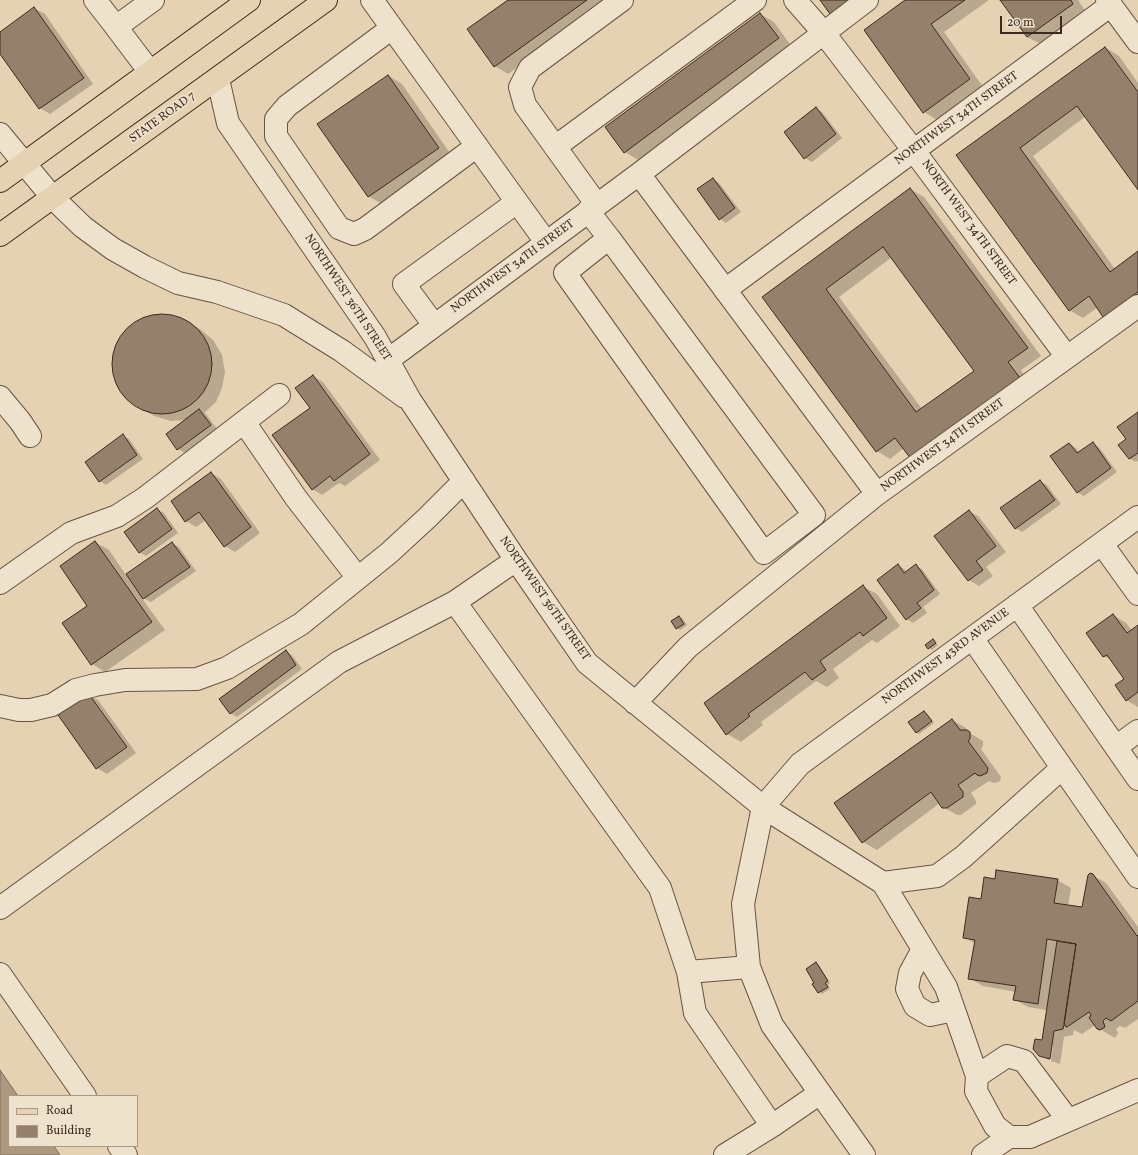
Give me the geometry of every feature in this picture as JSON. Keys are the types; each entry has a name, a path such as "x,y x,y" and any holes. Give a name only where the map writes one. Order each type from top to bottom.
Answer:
{"main road":[{"path":"0,181 249,0"},
{"name":"STATE ROAD 7","path":"0,235 326,0"}],"street":[{"path":"95,0 150,72"},
{"path":"116,27 153,0"},
{"path":"372,0 546,242"},
{"path":"609,238 565,273 764,553 814,515 609,238 555,147 525,105 520,87 530,68 622,0"},
{"path":"555,147 755,0"},
{"path":"795,0 823,32"},
{"name":"NORTHWEST 34TH STREET","path":"388,360 639,174 823,32 867,0"},
{"name":"NORTHWEST 34TH STREET","path":"725,290 914,151 1109,3 1138,42"},
{"path":"392,28 287,106 276,119 276,136 339,228 354,234 365,229 477,146"},
{"name":"NORTH WEST 34TH STREET","path":"823,32 914,151 1067,357"},
{"name":"NORTHWEST 36TH STREET","path":"218,78 228,123 375,337 410,400 516,560 587,663 763,808 883,883"},
{"path":"0,134 53,198 83,228 113,249 178,283 217,292 284,315 342,351 410,400"},
{"name":"NORTHWEST 34TH STREET","path":"639,174 877,494 1138,306"},
{"path":"434,325 404,284 517,202"},
{"path":"0,583 71,533 117,516 145,498 279,395"},
{"path":"0,397 20,421 30,436"},
{"path":"244,422 296,498 358,578"},
{"path":"0,706 19,710 31,710 52,705 76,690 95,685 125,680 197,679 227,668 301,624 389,553 464,481"},
{"path":"635,703 688,647 877,494"},
{"name":"NORTHWEST 43RD AVENUE","path":"763,808 800,764 1138,517"},
{"path":"1102,544 1138,594"},
{"path":"0,908 339,662 455,602 516,560"},
{"path":"455,602 660,888 688,972 694,1013 772,1126"},
{"path":"1017,605 1138,779"},
{"path":"972,638 1138,877"},
{"path":"1116,747 1138,731"},
{"path":"1009,1137 995,1126 976,1091 977,1076 946,987 883,883 937,876 963,857 1062,768"},
{"path":"763,808 743,904 749,967 772,1024 864,1155"},
{"path":"923,949 910,973 907,989 915,1006 930,1015 954,1010"},
{"path":"688,972 749,967"},
{"path":"0,974 84,1095"},
{"path":"977,1076 1007,1056 1024,1061 1068,1120"},
{"path":"983,1155 1009,1137 1030,1137 1138,1090"},
{"path":"725,1155 772,1126 820,1093"},
{"path":"120,1147 126,1155"}],"shaded area":[{"path":"0,1070 17,1095 8,1095 8,1147 55,1147 60,1155 0,1155"}],"building":[{"path":"508,0 587,0 494,67 467,29"},
{"path":"820,0 849,0 830,14"},
{"path":"905,0 965,0 931,24 970,79 923,113 864,30"},
{"path":"1000,0 1071,0 1073,4 1027,37"},
{"path":"34,7 84,78 39,109 0,54 0,32"},
{"path":"760,13 779,38 624,153 605,127"},
{"path":"1105,47 1138,92 1138,190 1077,106 1020,148 1110,272 1138,251 1138,292 1103,317 1089,296 1069,311 956,155"},
{"path":"388,75 439,148 368,197 317,124"},
{"path":"816,107 836,134 804,159 784,132"},
{"path":"713,178 735,208 719,220 697,189"},
{"path":"910,188 1028,348 1008,362 1020,378 911,459 895,438 876,452 762,297","holes":["883,247 974,371 916,412 826,289"]},
{"path":"162,314 181,318 197,329 208,345 212,364 208,383 197,399 181,410 162,414 143,410 127,399 116,383 112,364 116,345 127,329 143,318"},
{"path":"313,375 370,454 334,481 330,476 312,490 272,435 310,408 295,388"},
{"path":"199,409 211,425 177,450 166,434"},
{"path":"1138,412 1138,453 1129,459 1118,445 1126,439 1117,427"},
{"path":"123,434 137,455 99,482 85,462"},
{"path":"1093,442 1111,468 1077,493 1050,456 1069,443 1077,453"},
{"path":"211,472 251,527 224,547 199,512 185,522 171,501"},
{"path":"1040,480 1055,500 1015,529 1000,508"},
{"path":"157,508 172,529 139,553 124,532"},
{"path":"969,510 996,546 976,561 983,570 968,581 934,536"},
{"path":"95,541 152,622 91,665 62,623 87,606 60,566"},
{"path":"172,542 190,567 143,599 126,574"},
{"path":"898,564 904,573 916,564 934,590 917,603 921,608 906,620 877,580"},
{"path":"863,585 887,618 863,636 860,632 820,661 826,670 812,680 805,672 748,714 750,716 726,735 704,703"},
{"path":"1113,614 1127,633 1138,625 1138,692 1126,701 1115,685 1124,679 1107,655 1103,657 1086,633"},
{"path":"679,616 684,624 676,629 671,621"},
{"path":"933,639 936,643 928,649 925,645"},
{"path":"286,650 296,665 230,714 219,699"},
{"path":"88,693 127,747 96,769 58,715"},
{"path":"924,711 932,721 916,733 908,722"},
{"path":"952,719 960,730 967,730 970,732 970,739 968,741 988,768 987,773 980,776 975,773 958,785 963,792 963,797 947,808 942,808 931,792 862,843 834,803"},
{"path":"996,870 1058,879 1054,903 1082,907 1088,875 1090,873 1093,874 1137,936 1138,935 1138,1001 1111,1021 1106,1018 1103,1021 1105,1027 1100,1030 1097,1029 1089,1018 1091,1015 1089,1012 1066,1027 1064,1023 1076,944 1047,939 1038,1004 1013,1000 1016,986 968,979 975,940 963,938 969,897 981,899 984,877 995,879"},
{"path":"1057,941 1076,944 1064,1025 1063,1029 1054,1031 1050,1059 1039,1056 1033,1049 1035,1039 1042,1040"},
{"path":"816,962 828,981 825,983 828,987 818,993 812,984 814,983 806,969"}]}
